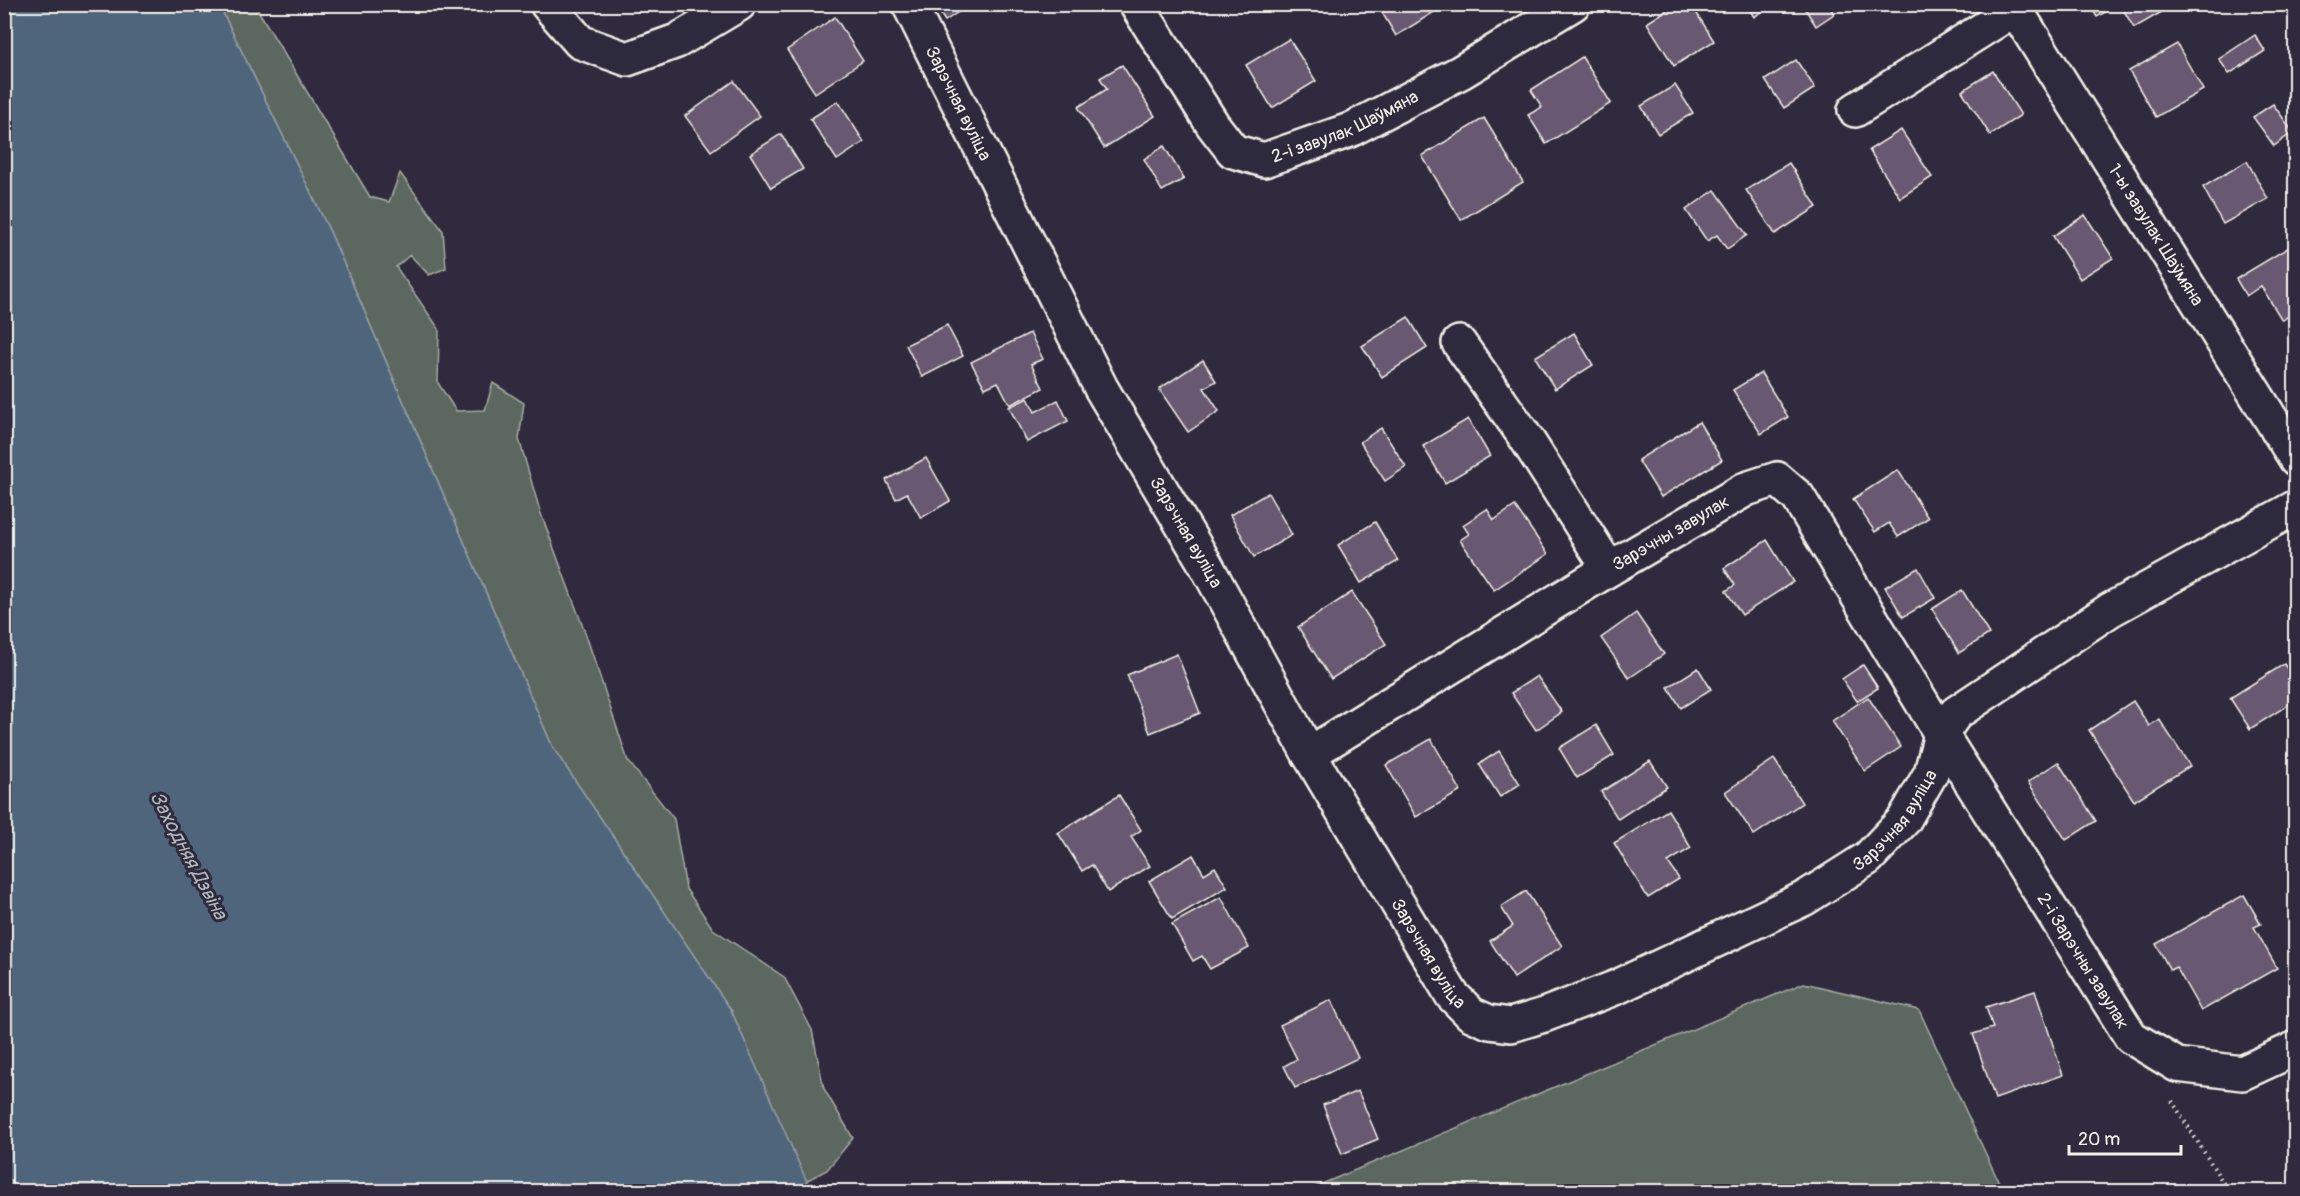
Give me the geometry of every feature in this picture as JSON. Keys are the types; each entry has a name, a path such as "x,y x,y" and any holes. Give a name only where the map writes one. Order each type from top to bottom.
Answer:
{"street":[{"path":"547,4 580,42 627,59 677,41 739,4"},
{"name":"Зарэчная вуліца","path":"909,4 1101,388 1206,565 1309,754 1452,995 1471,1014 1489,1022 1511,1025 1617,987 1805,898 1868,858 1904,820 1931,773 1941,734 1956,713 2110,610 2295,507"},
{"name":"2-і завулак Шаўмяна","path":"1136,4 1213,125 1233,151 1264,160 1350,130 1461,72 1573,4"},
{"name":"1-ы завулак Шаўмяна","path":"1855,110 2013,7 2295,459"},
{"path":"1459,343 1526,438 1609,569"},
{"name":"Зарэчны завулак","path":"1309,754 1609,569 1746,489 1777,479 1798,497 1941,734"},
{"name":"2-і Зарэчны завулак","path":"1941,734 2131,1037 2177,1065 2242,1073 2295,1048"}],"path":[{"path":"2168,1095 2229,1191"}],"green space":[{"path":"219,5 255,5 370,197 389,202 400,173 443,231 446,268 429,275 410,255 396,267 439,329 438,383 456,411 485,410 493,383 524,403 519,439 540,511 586,635 628,761 674,819 686,889 713,929 784,977 812,1030 824,1089 853,1138 827,1170 806,1181 731,1010 553,748 331,234"},
{"path":"1804,983 1919,1010 2003,1191 1305,1191"}],"water":[{"name":"Заходняя Дзвіна","path":"5,4 219,5 331,234 553,748 731,1010 811,1191 5,1191"}],"building":[{"path":"934,4 970,4 945,21"},
{"path":"1377,4 1441,4 1442,7 1396,36"},
{"path":"1676,4 1691,4 1714,41 1674,66 1647,23"},
{"path":"1746,4 1773,4 1754,17"},
{"path":"1802,4 1828,4 1834,14 1816,26"},
{"path":"2089,4 2119,4 2097,17"},
{"path":"2120,4 2164,4 2167,9 2134,28"},
{"path":"835,17 863,61 815,93 787,50"},
{"path":"2255,35 2265,51 2229,74 2219,59"},
{"path":"1289,39 1316,81 1272,108 1246,65"},
{"path":"2177,44 2203,90 2156,117 2129,71"},
{"path":"1582,57 1611,103 1546,144 1528,115 1542,107 1531,90"},
{"path":"1796,60 1815,88 1784,108 1765,80"},
{"path":"1122,65 1155,116 1104,148 1078,107 1107,89 1100,78"},
{"path":"1993,71 2021,115 1990,135 1962,91"},
{"path":"734,81 760,116 711,151 685,116"},
{"path":"1675,85 1693,113 1658,134 1641,106"},
{"path":"838,101 864,142 837,160 810,119"},
{"path":"2273,104 2293,132 2274,146 2253,117"},
{"path":"1484,118 1523,182 1461,220 1422,156"},
{"path":"1901,130 1932,177 1900,198 1869,150"},
{"path":"781,134 803,169 771,188 750,154"},
{"path":"1164,146 1184,179 1162,191 1144,159"},
{"path":"2247,161 2268,199 2223,224 2203,187"},
{"path":"1789,163 1817,207 1775,234 1746,190"},
{"path":"1715,190 1747,235 1727,249 1717,235 1707,241 1686,210"},
{"path":"2085,215 2113,258 2080,279 2053,236"},
{"path":"2296,243 2296,312 2282,320 2261,286 2246,296 2236,279"},
{"path":"1408,317 1427,348 1382,377 1362,346"},
{"path":"947,325 963,356 922,377 906,345"},
{"path":"1030,333 1043,359 1031,364 1043,388 1010,405 998,382 985,388 971,362"},
{"path":"1574,333 1593,365 1555,389 1535,357"},
{"path":"1203,360 1216,381 1204,388 1219,411 1188,432 1159,389"},
{"path":"1761,373 1788,417 1761,434 1733,390"},
{"path":"1028,398 1035,412 1058,400 1068,421 1027,442 1009,407"},
{"path":"1468,419 1490,456 1445,483 1423,446"},
{"path":"1699,422 1722,460 1661,497 1638,460"},
{"path":"1381,428 1406,467 1385,481 1360,442"},
{"path":"926,458 950,501 921,518 907,493 896,499 886,480"},
{"path":"1898,470 1928,518 1898,537 1889,523 1875,532 1853,499"},
{"path":"1268,493 1292,535 1254,557 1230,515"},
{"path":"1515,506 1548,554 1494,590 1460,540 1469,534 1463,525 1487,509 1494,520"},
{"path":"1375,522 1398,561 1361,583 1338,545"},
{"path":"1767,540 1793,582 1742,615 1726,591 1735,585 1724,568"},
{"path":"1918,568 1935,598 1903,617 1885,587"},
{"path":"1962,590 1989,634 1959,653 1932,609"},
{"path":"1352,592 1386,644 1331,679 1298,627"},
{"path":"1636,613 1664,654 1629,678 1601,638"},
{"path":"1177,654 1200,713 1150,733 1127,675"},
{"path":"2284,664 2296,682 2296,700 2250,729 2230,698"},
{"path":"1863,665 1878,688 1857,701 1842,679"},
{"path":"1698,668 1711,689 1681,708 1668,687"},
{"path":"1537,676 1562,712 1536,730 1511,693"},
{"path":"1868,697 1901,747 1865,771 1832,721"},
{"path":"2133,701 2149,726 2159,719 2190,766 2134,801 2089,730"},
{"path":"1596,725 1614,755 1577,778 1559,748"},
{"path":"1431,739 1461,791 1416,817 1386,765"},
{"path":"1499,751 1520,784 1500,797 1479,764"},
{"path":"1774,759 1802,803 1754,835 1725,792"},
{"path":"1650,761 1667,787 1618,819 1601,792"},
{"path":"2058,762 2096,821 2066,840 2028,782"},
{"path":"1119,795 1141,830 1131,837 1150,866 1108,892 1092,865 1082,871 1058,833"},
{"path":"1668,810 1691,848 1668,862 1679,879 1648,898 1614,843"},
{"path":"1193,855 1204,874 1215,867 1227,887 1172,919 1149,881"},
{"path":"1526,891 1562,946 1514,978 1490,941 1513,926 1501,907"},
{"path":"2244,895 2261,924 2254,927 2277,968 2201,1011 2176,967 2170,970 2156,944"},
{"path":"1221,897 1249,948 1210,969 1202,956 1193,961 1172,924"},
{"path":"2035,991 2063,1075 1995,1099 1973,1034 1993,1028 1986,1007"},
{"path":"1331,1000 1358,1058 1295,1088 1284,1066 1297,1059 1280,1025"},
{"path":"1358,1091 1378,1139 1342,1154 1323,1105"}]}
